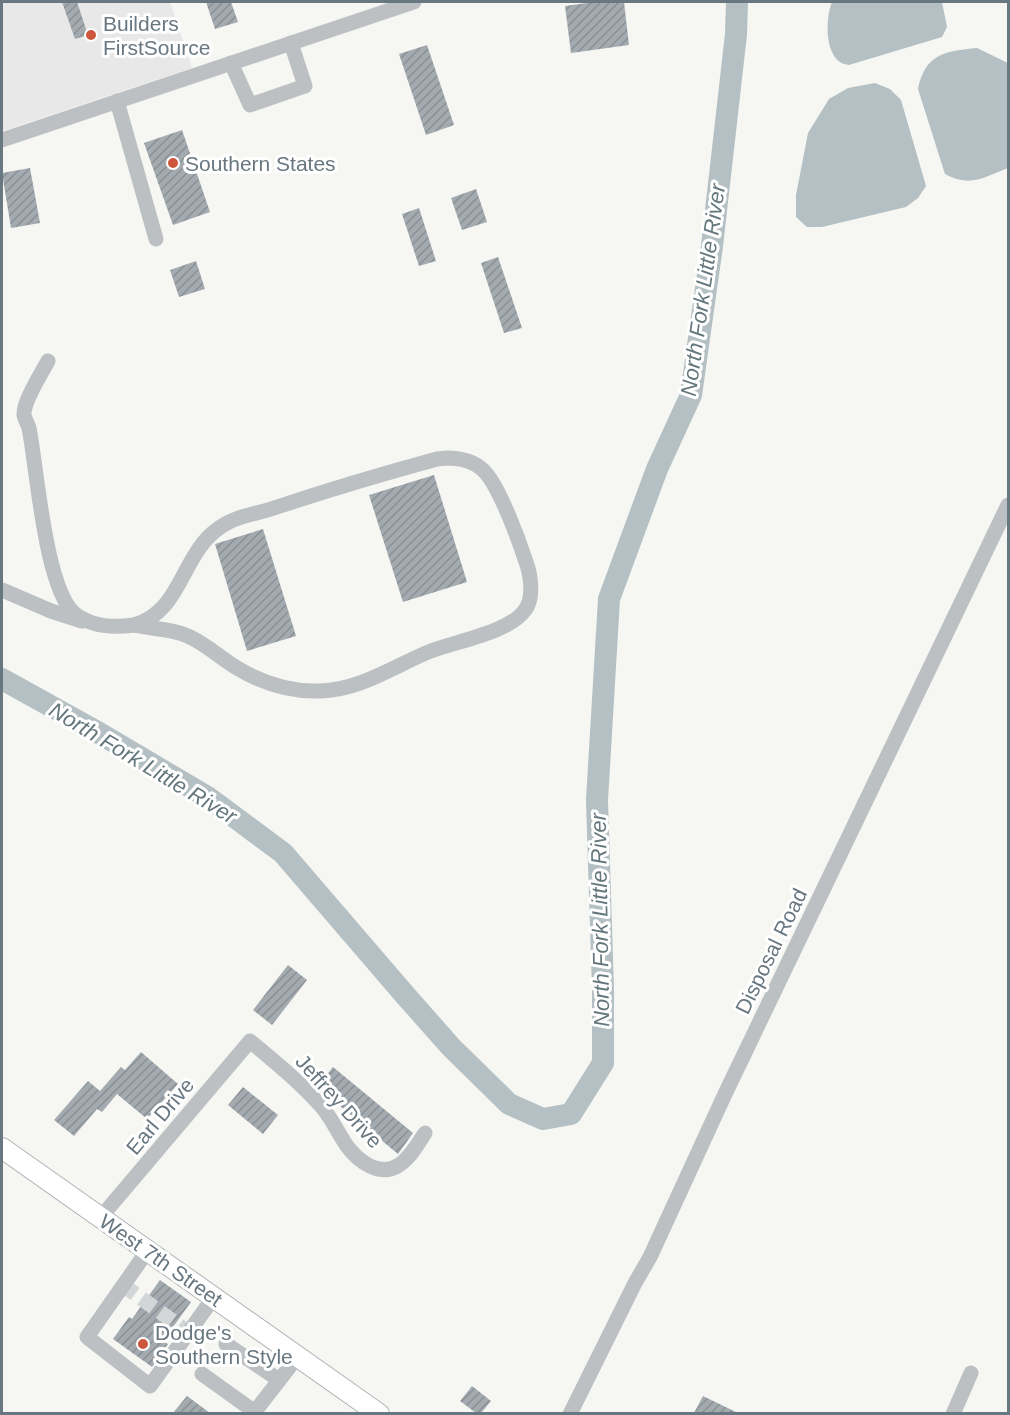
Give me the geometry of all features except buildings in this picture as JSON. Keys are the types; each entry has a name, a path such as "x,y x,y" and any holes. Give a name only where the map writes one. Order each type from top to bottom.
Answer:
{"main road":[{"name":"West 7th Street","path":"2,1148 379,1413"}],"street":[{"path":"2,140 414,2"},
{"path":"231,63 250,105 305,86 291,43"},
{"path":"117,101 156,239"},
{"path":"48,361 27,402 24,414 29,429 46,542 54,570 61,591 72,611 88,622"},
{"path":"2,590 51,611 88,622 107,626 134,625 180,633 193,638 236,667 277,686 297,690 327,691 366,682 426,653 493,631 509,623 524,612 529,604 530,584 527,563 493,484 482,469 457,458 437,459 325,491 226,523 210,535 192,558 175,593 165,607 151,619 134,625"},
{"name":"Disposal Road","path":"570,1413 650,1257 724,1094 1008,506"},
{"name":"Jeffrey Drive","path":"250,1041 311,1094 326,1112 347,1146 369,1166 387,1170 398,1166 425,1133"},
{"name":"Earl Drive","path":"101,1217 250,1041"},
{"path":"148,1250 87,1337 150,1386 214,1297"},
{"path":"226,1344 279,1380"},
{"path":"202,1374 254,1413 298,1356"},
{"path":"952,1413 971,1373"}],"shaded area":[{"name":"Builders FirstSource","path":"2,2 170,2 192,68 2,131"},
{"path":"832,2 942,2 947,27 942,37 849,65 841,63 831,50 828,16"},
{"path":"977,48 1008,63 1008,168 970,181 945,174 918,89 921,77 931,61 946,53"},
{"path":"875,83 890,89 901,100 926,186 918,198 906,207 822,227 807,227 796,217 796,195 808,133 829,99 848,88"}],"waterway":[{"name":"North Fork Little River","path":"2,679 209,798 283,853 451,1047 509,1104 543,1119 571,1114 603,1063 597,800 609,599 657,469 691,395 712,246 736,34 737,2"}],"tunnel":[{"path":"123,1285 189,1333"}],"place":[{"name":"Builders FirstSource","path":"91,35"},
{"name":"Southern States","path":"173,163"},
{"name":"Dodge's Southern Style","path":"143,1344"}]}
